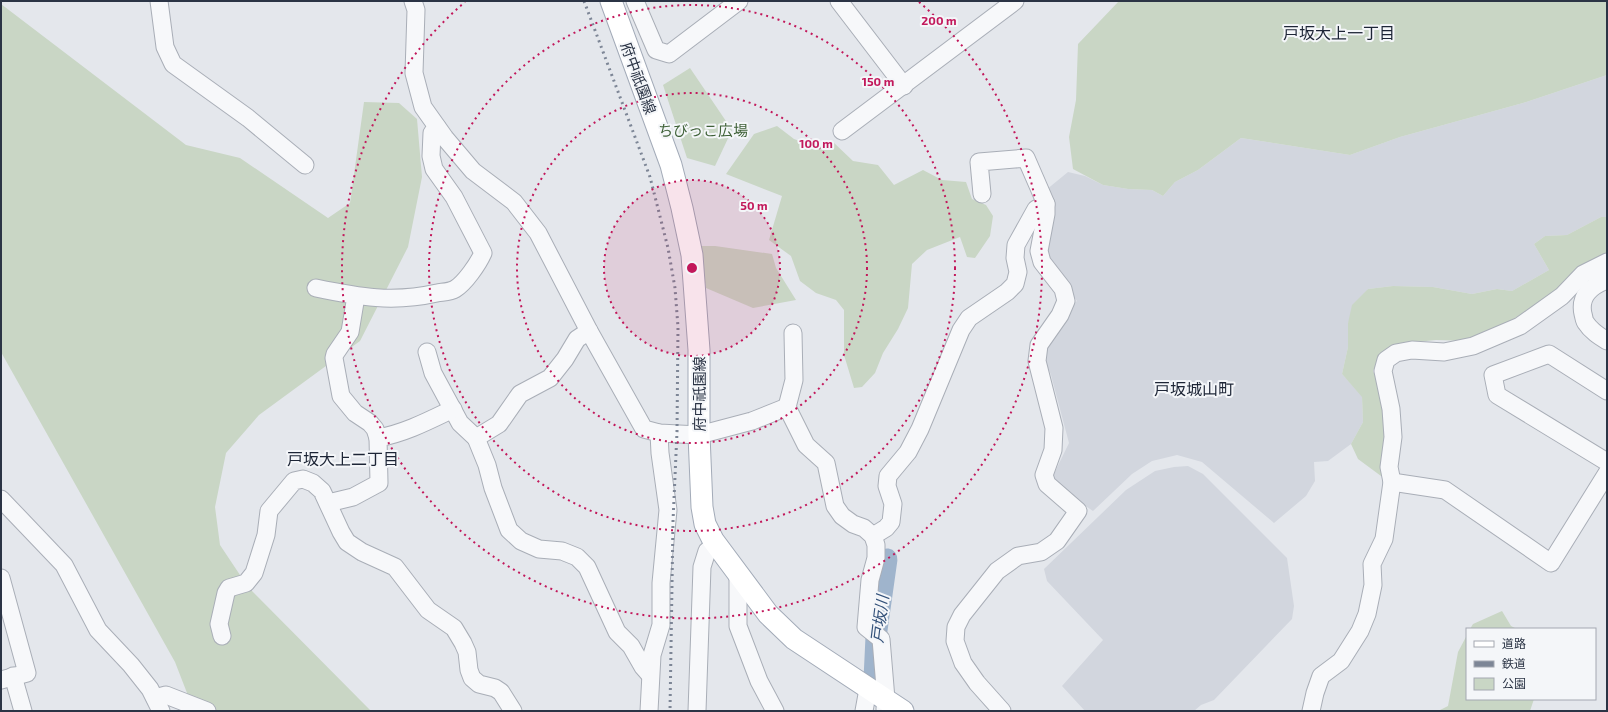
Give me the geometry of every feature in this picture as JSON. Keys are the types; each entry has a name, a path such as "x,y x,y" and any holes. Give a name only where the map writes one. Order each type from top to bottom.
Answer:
{"main road":[{"name":"府中祇園線","path":"611,1 671,165 692,255 698,342 699,436 703,513 705,524 716,544 768,614 794,639 880,700 903,711"}],"street":[{"path":"159,1 165,47 173,64 248,118 305,165"},
{"path":"413,1 416,10 414,73 423,107 444,138 473,171 514,202 538,233 589,331 644,430 659,433 699,436 752,421 787,407"},
{"path":"636,1 656,50 669,54 740,1"},
{"path":"839,1 904,86"},
{"path":"842,131 904,86 1015,1"},
{"path":"316,288 356,296 385,299 423,296 455,289 476,268 483,253 454,197 434,169 432,156 432,133 437,128"},
{"path":"982,194 979,162 1026,158 1046,204 1046,214 1039,251 1042,262 1064,290 1066,301 1060,315 1038,345 1037,361 1054,428 1054,450 1044,475 1046,484 1078,511 1057,541 1041,552 1018,556 997,570 962,615 956,627 956,641 963,663 977,683 1002,711"},
{"path":"873,536 886,528 891,522 893,504 887,486 888,476 908,452 920,429 962,330 969,318 1007,292 1015,284 1018,272 1015,258 1016,245 1036,209 1046,204"},
{"path":"1312,711 1315,693 1321,676 1341,661 1360,631 1367,614 1373,585 1372,564 1384,539 1392,482 1389,467 1393,437 1392,409 1383,371 1386,360 1396,353 1412,350 1444,352 1473,346 1520,326 1562,296 1583,274 1607,262"},
{"path":"1607,280 1597,284 1587,293 1582,306 1585,322 1595,333 1607,342"},
{"path":"328,503 353,497 379,483 378,438 375,429 370,423 355,413 341,396 334,358 335,354 350,332 356,296"},
{"path":"476,438 499,424 520,394 550,378 565,359 577,339 589,331"},
{"path":"792,333 794,380 787,407 806,445 826,463 835,506 842,516 853,524 864,528 873,536 876,545 876,558 870,580 866,627 881,639 880,700 864,711"},
{"path":"427,352 433,373 460,423 476,438 487,465 493,488 509,530 521,541 539,549 562,551 577,558 587,567 617,632 631,646 643,667 650,675"},
{"path":"1607,391 1549,354 1493,375 1497,395 1607,462"},
{"path":"378,438 397,435 453,409"},
{"path":"648,711 652,655 661,625 661,583 668,510 660,453 659,433"},
{"path":"1392,482 1445,490 1551,563 1607,473"},
{"path":"222,636 219,624 226,594 230,588 246,583 254,573 266,534 269,511 294,481 303,479 313,483 322,491 347,542 362,552 395,567 428,610 454,628 463,642 467,652 472,678 479,684 495,688 501,692 513,711"},
{"path":"1,499 64,565 98,630 131,665 150,689 158,705 166,695 208,711"},
{"path":"697,711 702,567 706,551 716,544"},
{"path":"738,573 738,626 759,681 775,711"},
{"path":"1,578 26,672 7,678 23,711"}],"shaded area":[{"path":"1607,75 1607,217 1601,217 1567,235 1545,236 1534,244 1549,270 1512,291 1497,289 1472,294 1433,287 1393,286 1368,289 1348,323 1348,347 1342,374 1362,396 1363,422 1351,444 1328,461 1314,462 1315,481 1306,496 1274,523 1202,462 1177,455 1152,461 1132,474 1093,511 1050,482 1069,443 1051,375 1044,358 1046,347 1070,306 1077,301 1045,256 1046,190 1068,172 1085,176 1103,185 1128,189 1152,190 1163,196 1175,182 1198,170 1241,138 1350,155 1400,137 1523,103"},
{"path":"1188,466 1203,474 1287,558 1294,606 1292,619 1214,700 1201,705 1194,711 1085,711 1062,686 1103,640 1047,581 1044,569 1126,490 1155,471"}],"green space":[{"path":"1119,1 1607,1 1607,75 1523,103 1400,137 1350,155 1241,138 1198,170 1175,182 1163,196 1152,190 1128,189 1103,185 1073,169 1069,137 1076,100 1078,44"},
{"path":"1,4 186,145 240,158 328,218 350,203 364,102 399,103 417,119 422,177 408,247 360,341 259,415 226,453 215,507 220,545 248,587 371,711 194,711 175,662 1,352"},
{"name":"ちびっこ広場","path":"690,68 732,130 715,166 687,158 663,85"},
{"path":"777,126 794,139 808,144 832,141 853,161 878,165 894,185 923,170 942,180 966,182 972,199 986,205 993,216 990,236 975,258 967,257 960,237 927,250 912,264 908,308 898,329 883,353 875,373 862,387 854,388 844,355 844,310 836,300 816,293 800,281 791,256 769,240 782,196 726,174 754,134"},
{"path":"1601,217 1607,217 1607,253 1585,265 1559,291 1497,329 1471,341 1436,340 1397,344 1379,358 1373,371 1383,394 1388,472 1381,476 1358,459 1351,444 1363,422 1362,397 1342,374 1348,347 1348,323 1352,305 1368,289 1393,286 1433,287 1472,294 1497,289 1512,291 1549,270 1534,244 1545,236 1567,235"},
{"path":"699,246 715,246 772,254 776,268 796,300 753,308 706,288"},
{"path":"1502,611 1511,626 1515,628 1471,628 1473,624"},
{"path":"1466,637 1466,700 1534,700 1530,711 1438,711 1448,706 1458,652"}],"waterway":[{"name":"戸坂川","path":"874,679 876,637 887,559"}],"railway":[{"path":"584,1 650,177 668,248 675,288 678,327 677,432 673,521 670,711"}],"district":[{"name":"戸坂大上一丁目","path":"1339,32"},
{"name":"戸坂城山町","path":"1194,388"},
{"name":"戸坂大上二丁目","path":"343,458"}]}
